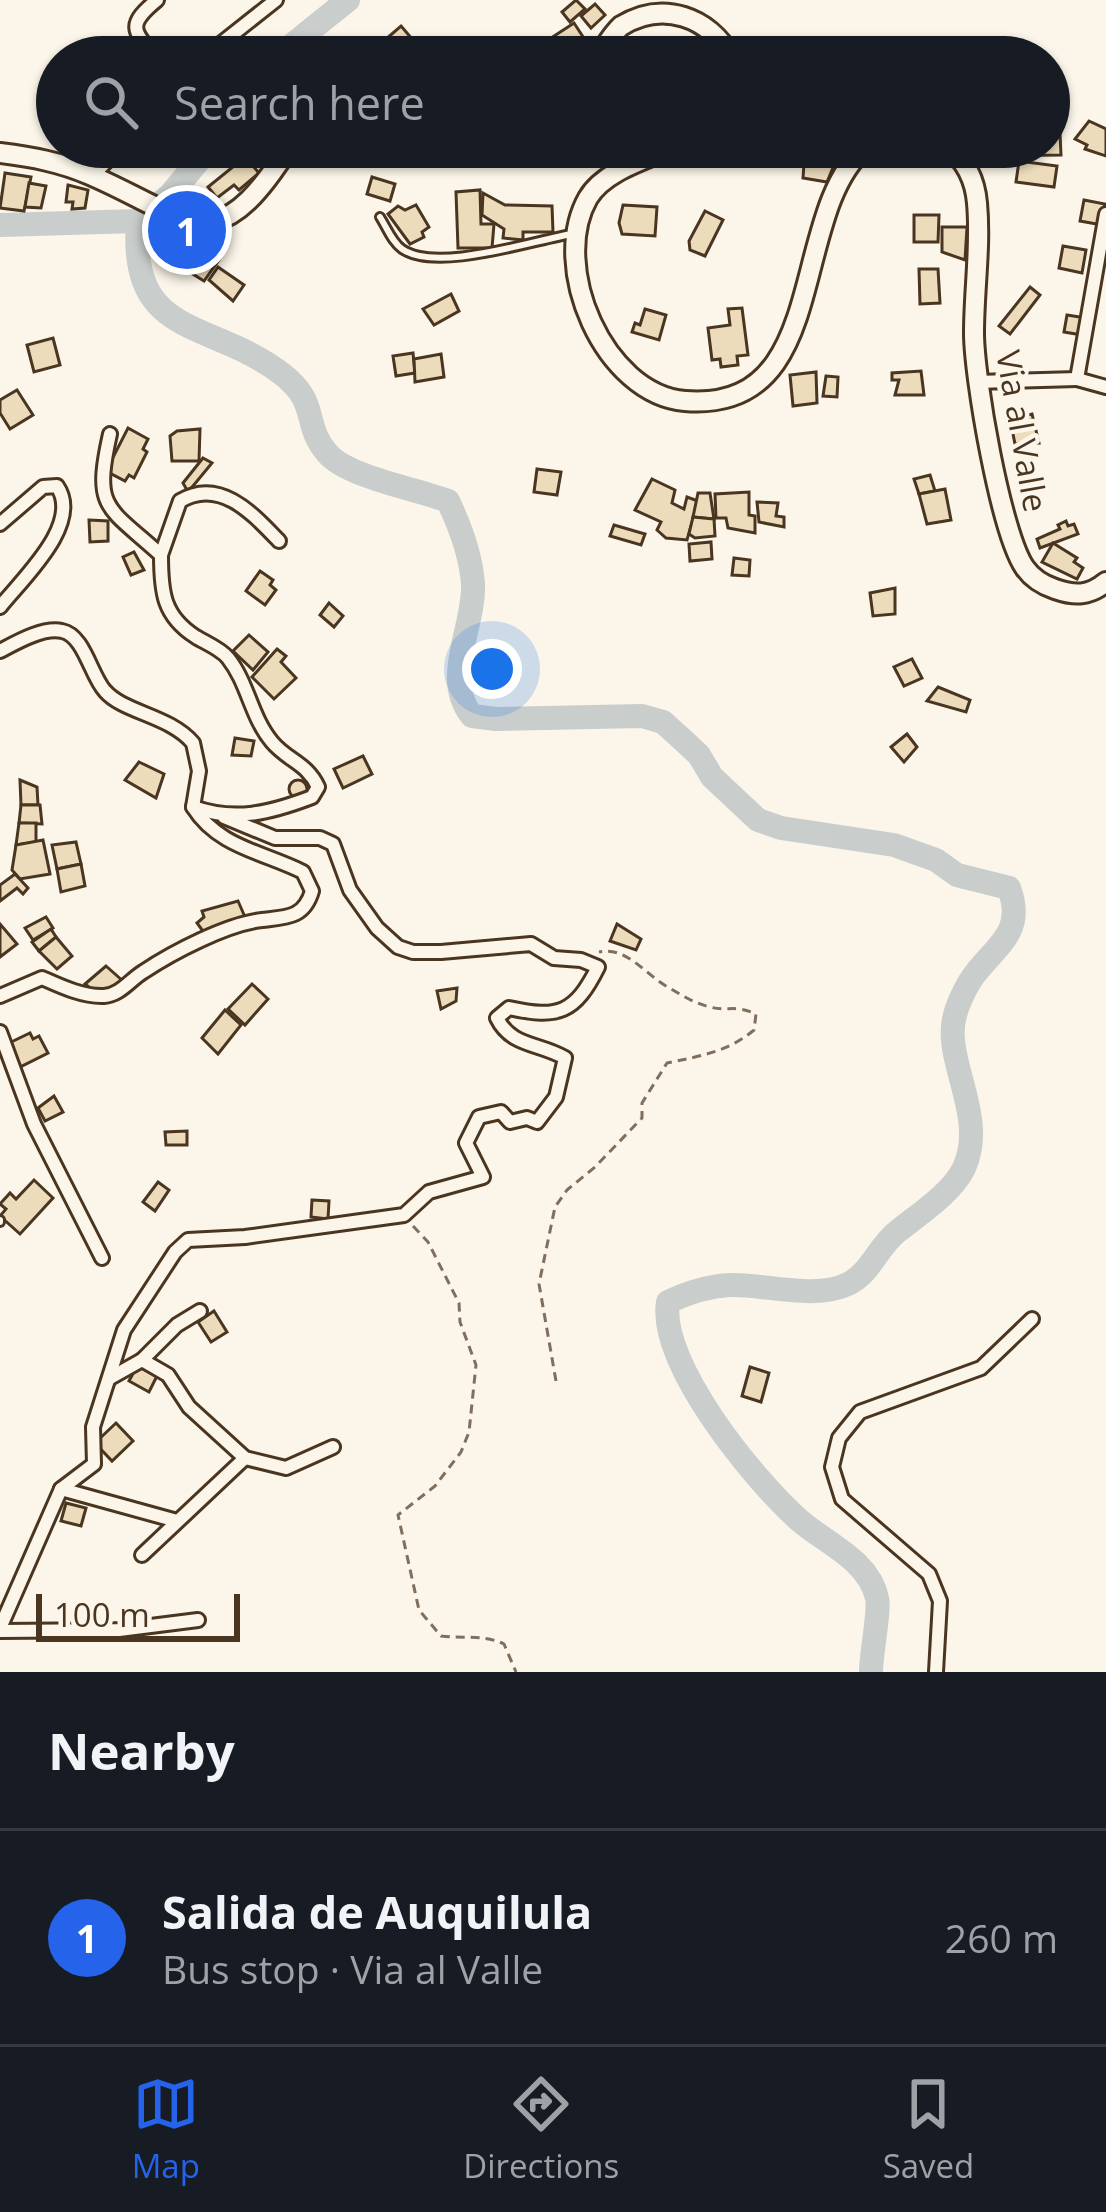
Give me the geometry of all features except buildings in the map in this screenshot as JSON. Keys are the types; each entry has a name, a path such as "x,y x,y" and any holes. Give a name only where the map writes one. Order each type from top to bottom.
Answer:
{"main road":[{"path":"613,36 632,19 679,9 710,26 717,36"},
{"path":"0,153 36,158"},
{"path":"70,168 172,218 192,223 229,216 276,168"},
{"path":"633,168 601,184 588,197 576,234 581,293 597,336 624,372 649,391 682,401 737,394 778,361 808,284 832,197 848,168"},
{"name":"Via al Valle","path":"965,168 977,201 977,382 1011,537 1027,572 1040,582 1069,593 1094,592 1106,582"}],"street":[{"path":"138,36 138,16 158,0"},
{"path":"231,36 276,0"},
{"path":"97,179 105,168"},
{"path":"1077,379 1106,214"},
{"path":"977,382 1077,379 1106,387"},
{"path":"110,434 102,495 161,556"},
{"path":"0,524 44,488 57,486 62,494 65,506 52,544 0,607"},
{"path":"224,817 295,804 312,797 318,787 307,766 279,751 266,735 227,657 188,632 168,612 162,595 161,556 180,501 206,491 226,496 253,514 279,542"},
{"path":"0,651 46,632 73,636 107,694 161,719 193,743 199,771 193,807"},
{"path":"193,807 275,838 320,838 333,844 350,890 377,928 413,952 531,944 554,958 598,967 581,1000 561,1012 509,1008 497,1018 505,1034 527,1045 548,1047 565,1058 556,1096 537,1122 527,1118 510,1122 501,1112 479,1117 466,1143 483,1177 429,1192 404,1215 245,1238 188,1240 175,1252 124,1330 93,1427 94,1464 61,1490 0,1630 119,1630 198,1620"},
{"path":"0,996 42,978 100,997 113,994 143,972 233,926 298,915 308,905 312,891 303,872 225,841 193,807"},
{"path":"0,1031 34,1124 102,1258"},
{"path":"109,1378 142,1360 177,1325 200,1311"},
{"path":"936,1672 940,1601 929,1574 842,1499 832,1467 839,1438 860,1412 981,1367 1032,1319"},
{"path":"142,1360 168,1376 188,1407 245,1458 286,1468 332,1447"},
{"path":"142,1555 245,1458"},
{"path":"61,1490 177,1521"}],"lane":[{"path":"380,217 397,246 410,254 441,260 576,234"}],"path":[{"path":"556,1381 539,1284 555,1207 642,1118 642,1103 667,1063 714,1054 738,1043 754,1030 756,1014 736,1005 716,1009 689,1000 610,949 581,960"},
{"path":"404,1215 428,1243 459,1303 460,1322 476,1365 470,1432 461,1452 435,1486 398,1515 419,1610 441,1636 468,1640 485,1635 504,1644 516,1672"}],"waterway":[{"path":"303,36 348,0"},
{"path":"192,168 170,195 138,221 138,259 146,287 160,307 180,322 282,374 302,394 319,442 337,461 366,476 448,501 472,573 472,600 459,669 463,701 472,716 642,716 663,722 758,820 781,828 894,845 936,860 957,875 1009,888 1014,915 1007,936 969,983 955,1015 954,1050 971,1128 964,1168 952,1186 891,1237 863,1273 848,1284 821,1291 722,1286 668,1302 678,1356 735,1450 780,1502 856,1563 872,1585 878,1604 871,1672"},
{"path":"0,225 138,221"}],"place":[{"name":"Salida de Auquilula","path":"187,230"}]}
